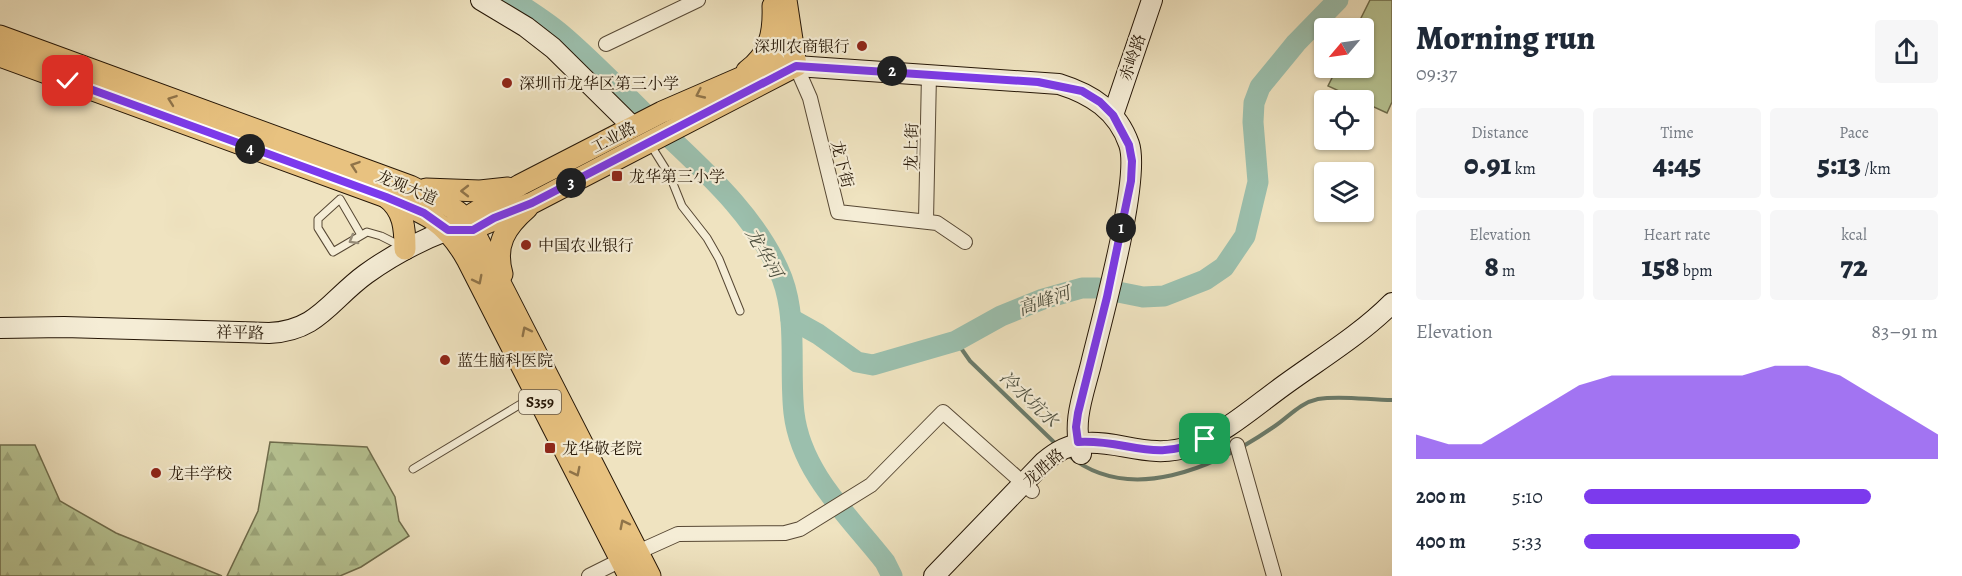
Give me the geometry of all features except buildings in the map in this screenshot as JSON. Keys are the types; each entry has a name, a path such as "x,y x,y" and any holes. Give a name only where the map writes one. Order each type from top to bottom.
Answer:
{"main road":[{"path":"777,2 791,62"},
{"path":"738,77 758,62 769,46 777,2"},
{"name":"龙观大道","path":"0,36 410,186 442,201 508,295 629,562"},
{"name":"龙观大道","path":"0,56 343,191 386,197 461,226"},
{"name":"工业路","path":"669,119 738,77 791,62"},
{"name":"工业路","path":"461,226 520,186 642,133 791,62"},
{"name":"工业路","path":"461,226 494,218 532,203 642,133"},
{"path":"410,186 445,191 480,191 520,186"},
{"path":"386,197 394,204 402,217 405,249"},
{"path":"508,295 499,261 500,244 510,224 532,203"},
{"name":"龙观大道","path":"461,226 467,259 536,394 629,562 650,576"}],"street":[{"path":"481,0 506,20 553,48 642,133"},
{"path":"606,44 698,0"},
{"name":"赤岭路","path":"1113,115 1152,0"},
{"path":"791,62 1059,84 1082,91 1100,102 1113,115 1129,145 1132,161 1131,181 1107,297 1070,452"},
{"name":"龙下街","path":"791,62 810,98 838,212 926,220 944,226 965,242"},
{"name":"龙上街","path":"926,220 929,74"},
{"name":"祥平路","path":"0,328 64,327 285,332 312,321 366,274 405,249 461,226"},
{"name":"龙胜路","path":"934,576 1028,487 1070,452 1164,452 1192,446 1233,422 1356,333 1392,303"},
{"name":"龙胜路","path":"1070,452 1153,464 1196,456 1241,430 1392,318"},
{"path":"589,576 629,562 678,534 793,532 827,514 876,481 943,412 1028,487"},
{"path":"1238,450 1274,576"},
{"name":"龙胜路","path":"949,576 1028,487"}],"lane":[{"path":"642,133 670,176 682,206 707,238 719,259 740,311"},
{"path":"361,235 343,191 320,214 318,228 333,252 361,235 373,232 405,249"},
{"path":"413,469 536,394"}],"green space":[{"path":"1370,0 1392,0 1392,102 1387,113 1374,107 1374,90 1337,90 1328,86 1332,78 1374,78 1374,18 1361,18"},
{"path":"270,442 367,447 395,497 399,521 409,536 361,567 340,576 227,576 258,511"},
{"path":"0,445 35,445 60,501 116,533 222,576 0,576"}],"waterway":[{"name":"龙华河","path":"513,0 573,44 726,193 758,233 782,278 787,294 792,328 793,396 798,435 816,474 885,562 892,576"},
{"name":"高峰河","path":"791,319 818,334 857,362 873,365 956,341 1001,316 1043,299 1082,288 1098,288 1143,297 1164,296 1205,280 1224,267 1245,236 1258,182 1253,122 1254,103 1260,87 1296,43 1338,0"},
{"name":"冷水坑水","path":"956,341 970,361 1058,446"},
{"name":"冷水坑水","path":"1068,455 1092,470 1118,478 1145,479 1172,475 1225,456 1311,401 1336,397 1392,400"}],"place":[{"name":"深圳农商银行","path":"862,46"},
{"name":"深圳市龙华区第三小学","path":"507,83"},
{"name":"龙华第三小学","path":"617,176"},
{"name":"中国农业银行","path":"526,245"},
{"name":"蓝生脑科医院","path":"445,360"},
{"name":"龙华敬老院","path":"550,448"},
{"name":"龙丰学校","path":"156,473"}],"route":[{"path":"68,81 205,133 386,197 424,213 437,220 448,230 473,230 494,218 532,203 796,66 1038,82 1059,84 1082,91 1100,102 1113,115 1129,145 1132,161 1131,181 1107,297 1078,413 1076,427 1078,442 1164,452 1192,446 1205,439"}]}
